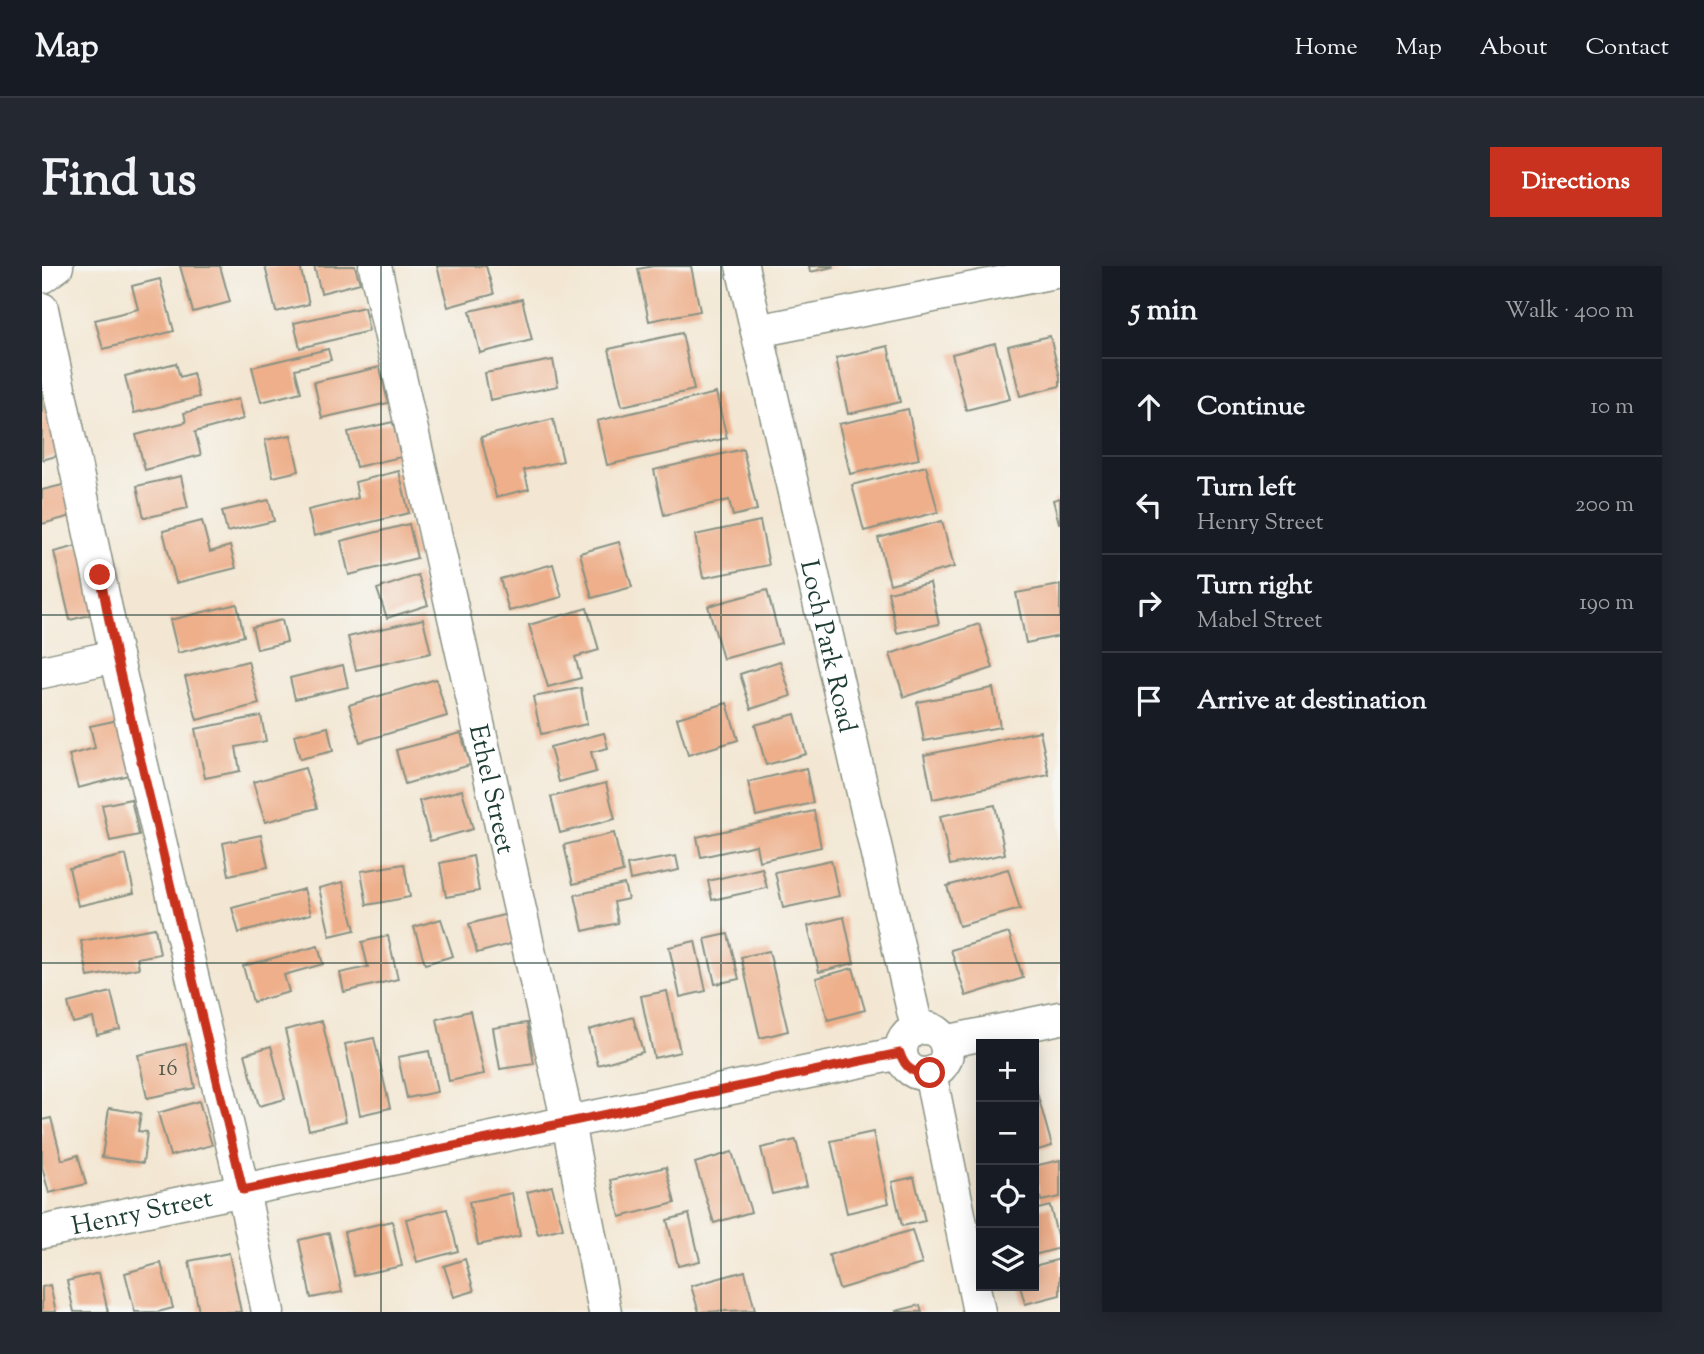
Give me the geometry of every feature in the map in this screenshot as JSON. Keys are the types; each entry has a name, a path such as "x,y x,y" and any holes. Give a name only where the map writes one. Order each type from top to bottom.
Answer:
{"street":[{"path":"42,277 57,266"},
{"name":"Ethel Street","path":"375,266 568,1123 605,1312"},
{"name":"Loch Park Road","path":"742,266 909,1041"},
{"path":"757,331 1060,271"},
{"path":"42,309 116,656 243,1190 268,1312"},
{"path":"42,672 116,656"},
{"path":"945,1042 1060,1018"},
{"path":"933,1029 940,1034 945,1042 946,1058 942,1065 930,1073 914,1072 907,1068 909,1041 933,1029"},
{"name":"Henry Street","path":"42,1232 568,1123 909,1041"},
{"path":"930,1073 979,1312"}],"building":[{"path":"180,266 220,266 230,302 193,312"},
{"path":"265,266 300,266 309,304 276,312"},
{"path":"314,266 355,266 360,283 321,293"},
{"path":"437,266 486,266 494,294 448,307"},
{"path":"653,266 691,266 700,311 649,321 638,269"},
{"path":"809,266 833,266 833,267 810,272"},
{"path":"160,279 174,331 103,349 95,320 138,309 132,286"},
{"path":"522,299 532,340 480,353 470,311"},
{"path":"364,307 369,331 300,348 294,323"},
{"path":"682,333 694,390 622,406 609,349"},
{"path":"1050,336 1060,386 1020,396 1008,346"},
{"path":"995,343 1010,399 966,410 952,354"},
{"path":"888,346 900,402 848,414 836,358"},
{"path":"328,349 331,360 295,369 301,392 261,402 252,367"},
{"path":"553,360 558,386 490,400 485,373"},
{"path":"176,363 180,377 193,373 199,397 134,413 125,376"},
{"path":"380,367 388,403 322,418 314,382"},
{"path":"42,368 67,453 42,460"},
{"path":"716,393 727,438 607,465 597,421"},
{"path":"238,399 243,419 195,432 201,455 145,470 136,435 186,422 184,413"},
{"path":"908,409 919,459 850,474 839,424"},
{"path":"553,419 563,461 524,470 529,489 496,497 481,437"},
{"path":"393,422 401,457 356,467 348,432"},
{"path":"291,435 299,471 273,477 265,440"},
{"path":"743,449 757,510 733,516 729,500 664,515 654,470"},
{"path":"926,466 938,512 864,531 852,485"},
{"path":"399,471 409,513 314,536 308,510 358,498 355,482"},
{"path":"181,476 188,508 144,518 137,486"},
{"path":"67,484 75,515 42,524 42,490"},
{"path":"1060,498 1060,523 1059,523 1053,500"},
{"path":"269,500 274,521 227,532 222,511"},
{"path":"202,521 210,552 230,546 236,568 176,583 163,531"},
{"path":"760,521 769,565 703,578 695,535"},
{"path":"942,521 954,567 890,584 878,538"},
{"path":"409,524 417,558 349,575 341,541"},
{"path":"619,542 632,587 592,598 580,553"},
{"path":"89,543 105,611 70,620 54,552"},
{"path":"553,564 562,597 509,611 500,579"},
{"path":"418,575 428,605 387,618 377,589"},
{"path":"930,583 939,624 897,633 888,592"},
{"path":"1060,585 1060,636 1026,643 1016,593"},
{"path":"767,590 781,643 723,659 708,606"},
{"path":"237,604 244,636 178,653 170,620"},
{"path":"587,608 599,650 575,657 581,678 548,687 529,625"},
{"path":"423,619 431,653 356,670 348,637"},
{"path":"282,620 287,642 257,649 252,627"},
{"path":"979,624 993,668 904,697 890,654"},
{"path":"248,661 259,704 197,720 185,677"},
{"path":"780,661 791,696 751,709 740,674"},
{"path":"343,665 348,687 295,699 290,678"},
{"path":"436,679 447,716 360,742 349,705"},
{"path":"581,688 587,724 541,734 533,697"},
{"path":"993,688 1000,727 924,741 917,702"},
{"path":"727,703 738,740 688,755 677,718"},
{"path":"795,714 806,754 766,765 755,725"},
{"path":"261,716 266,741 236,747 240,771 205,778 195,729"},
{"path":"123,719 136,773 78,788 69,755 95,748 90,726"},
{"path":"328,727 333,751 300,759 294,735"},
{"path":"1040,731 1049,775 933,799 924,755"},
{"path":"461,733 470,765 405,784 396,750"},
{"path":"604,733 608,748 591,752 596,772 559,782 550,747"},
{"path":"305,768 317,808 265,822 253,782"},
{"path":"806,768 813,803 756,816 748,782"},
{"path":"606,783 615,819 560,833 551,797"},
{"path":"462,790 473,829 430,841 419,801"},
{"path":"131,799 139,835 110,841 102,805"},
{"path":"995,805 1005,854 950,865 940,816"},
{"path":"814,811 821,847 759,861 756,845 701,857 697,837"},
{"path":"614,833 623,872 573,884 564,845"},
{"path":"261,835 268,867 229,875 223,843"},
{"path":"126,855 134,893 78,906 69,868"},
{"path":"473,856 479,891 446,897 440,863"},
{"path":"676,856 679,870 630,880 627,865"},
{"path":"831,860 839,896 783,908 775,872"},
{"path":"404,864 410,897 367,905 361,871"},
{"path":"762,868 767,888 712,900 708,881"},
{"path":"1008,869 1020,909 959,926 947,886"},
{"path":"343,882 355,930 330,936 319,888"},
{"path":"624,884 628,899 614,902 618,923 583,931 575,895"},
{"path":"304,889 311,914 239,933 232,908"},
{"path":"507,914 514,943 477,953 469,924"},
{"path":"844,917 854,963 819,972 808,926"},
{"path":"441,919 453,956 425,964 414,927"},
{"path":"155,928 160,954 137,958 139,968 88,977 81,941"},
{"path":"1009,933 1023,978 966,996 951,950"},
{"path":"728,934 739,979 715,984 705,939"},
{"path":"388,936 398,979 344,992 340,973 368,967 362,942"},
{"path":"695,941 706,991 680,997 669,947"},
{"path":"318,946 323,964 284,975 289,992 253,1002 243,966"},
{"path":"769,951 788,1031 760,1038 741,957"},
{"path":"853,968 865,1010 828,1020 816,978"},
{"path":"667,991 680,1052 654,1058 641,996"},
{"path":"111,992 120,1029 97,1035 93,1018 73,1023 68,1003"},
{"path":"470,1011 484,1074 449,1081 437,1019"},
{"path":"633,1017 643,1052 598,1065 589,1030"},
{"path":"322,1021 346,1121 309,1130 285,1030"},
{"path":"527,1023 534,1064 500,1069 493,1028"},
{"path":"374,1038 390,1108 360,1115 345,1044"},
{"path":"186,1044 195,1088 147,1098 138,1055"},
{"path":"271,1046 285,1099 259,1106 245,1054"},
{"path":"429,1051 437,1092 407,1098 398,1057"},
{"path":"1039,1100 1052,1146 1039,1150"},
{"path":"199,1101 212,1145 170,1156 158,1113"},
{"path":"109,1108 141,1113 138,1131 147,1132 143,1163 102,1157"},
{"path":"51,1118 62,1160 78,1155 86,1184 49,1193 42,1167 42,1120"},
{"path":"873,1132 889,1203 847,1213 831,1141"},
{"path":"796,1140 807,1186 772,1194 761,1148"},
{"path":"732,1152 751,1212 714,1223 695,1163"},
{"path":"1060,1160 1060,1197 1041,1201 1039,1165"},
{"path":"666,1167 675,1203 620,1217 611,1180"},
{"path":"914,1177 925,1221 902,1226 892,1182"},
{"path":"552,1186 563,1228 538,1234 527,1192"},
{"path":"512,1193 520,1236 478,1245 469,1202"},
{"path":"1050,1206 1060,1248 1039,1254 1039,1228 1039,1209"},
{"path":"447,1209 458,1251 417,1262 406,1219"},
{"path":"689,1214 700,1261 678,1266 667,1220"},
{"path":"392,1221 402,1266 354,1276 344,1232"},
{"path":"912,1230 922,1264 839,1289 829,1255"},
{"path":"329,1233 342,1292 311,1298 299,1240"},
{"path":"229,1253 241,1312 199,1312 189,1261"},
{"path":"465,1259 474,1291 454,1297 444,1266"},
{"path":"1060,1259 1060,1295 1025,1304 1021,1291 1039,1291 1039,1265"},
{"path":"161,1263 173,1308 158,1312 135,1312 125,1273"},
{"path":"745,1271 755,1310 699,1312 691,1286"},
{"path":"99,1273 108,1312 74,1312 67,1281"},
{"path":"50,1285 56,1312 42,1312 42,1287"},
{"path":"920,1305 922,1312 896,1311"}],"route":[{"path":"100,575 116,656 243,1190 900,1053 907,1068 922,1074 930,1073"}]}
